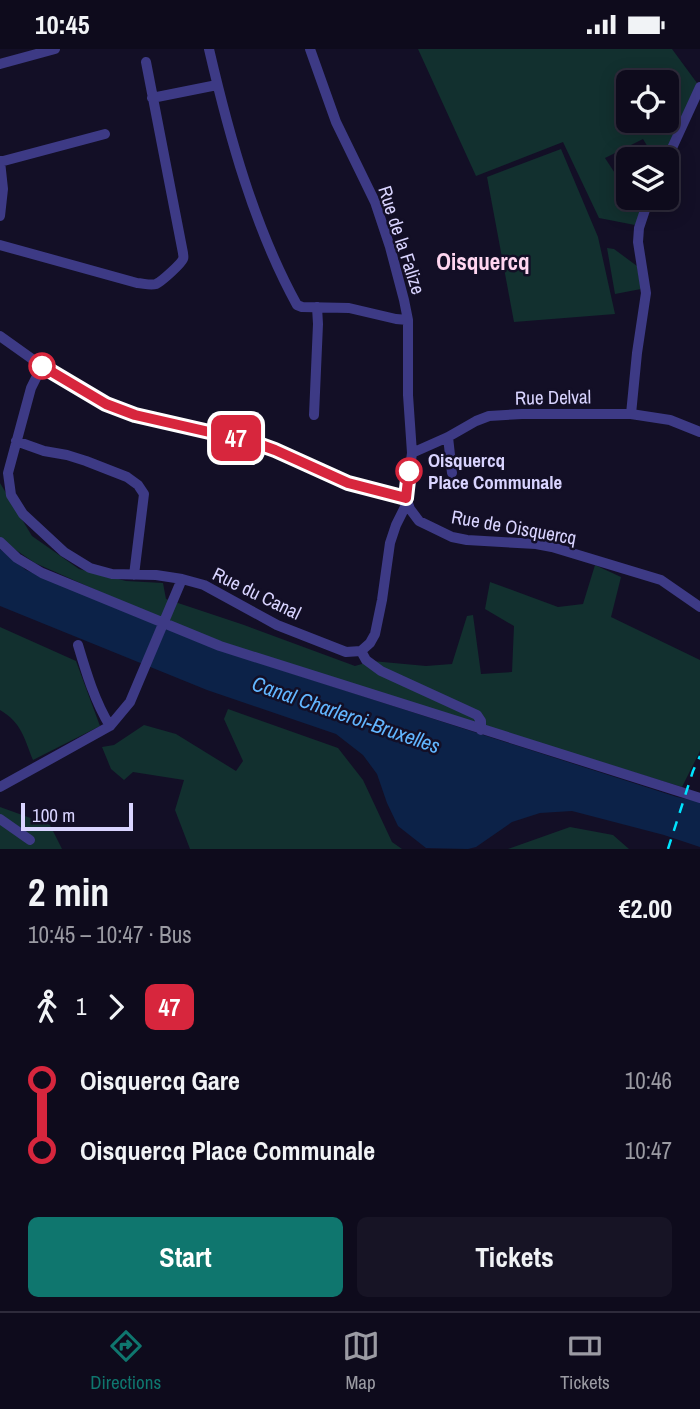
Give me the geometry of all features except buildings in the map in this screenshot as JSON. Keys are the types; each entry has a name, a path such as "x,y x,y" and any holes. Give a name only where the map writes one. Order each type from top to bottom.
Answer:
{"street":[{"path":"0,64 55,49"},
{"path":"209,49 241,171 277,266 297,305 349,308 408,320"},
{"name":"Rue de la Falize","path":"310,49 336,122 375,202 404,300 408,320 408,395 412,453 407,501"},
{"path":"0,245 154,285 183,259 146,62"},
{"path":"152,98 217,85"},
{"path":"672,147 700,87"},
{"path":"0,216 3,189 0,161 105,134"},
{"path":"631,414 646,293 638,242 645,210"},
{"path":"314,415 317,307"},
{"path":"0,336 42,366 106,404 135,415 253,442 348,483 407,501 390,543 375,634 370,643 361,650 366,660 381,671 477,715 481,724"},
{"path":"42,366 32,387 8,473 11,495 23,514 64,552 90,568 112,573 182,579"},
{"name":"Rue Delval","path":"412,453 489,416 631,414 670,420 700,432"},
{"path":"448,437 452,473"},
{"path":"16,441 86,461 127,477 138,485 144,494 134,575"},
{"name":"Rue de Oisquercq","path":"407,501 419,521 452,537 552,547 661,580 700,607"},
{"path":"0,542 17,558 42,573 220,646 481,724 700,798"},
{"name":"Rue du Canal","path":"0,787 110,726 130,702 182,579 211,588 277,625 346,652 361,650"},
{"path":"78,645 110,726"},
{"path":"0,819 30,840"}],"green space":[{"path":"418,49 672,49 697,83 679,124 679,70 616,70 616,133 675,133 669,147 648,147 643,139 627,147 616,147 616,152 605,158 616,175 616,210 641,210 635,225 599,218 563,142 476,176"},
{"path":"561,149 598,237 615,314 514,322 487,177"},
{"path":"607,248 614,249 637,266 641,289 615,294"},
{"path":"0,483 32,536 79,569 126,581 163,583 166,599 355,666 372,661 426,666 452,664 467,616 473,615 481,674 512,672 514,626 485,609 490,582 558,607 583,604 595,565 621,577 611,617 700,660 700,751 682,787 229,646 35,563 0,541"},
{"path":"0,627 76,661 100,726 33,760 18,726 0,710"},
{"path":"228,709 338,748 363,780 392,842 402,849 190,849 175,810 184,780 133,772 124,780 111,769 102,747 114,745 144,725 176,734 236,771 243,761 224,719"},
{"path":"0,807 50,825 62,849 0,849"},
{"path":"570,827 613,835 629,849 508,849"}],"water":[{"name":"Canal Charleroi-Bruxelles","path":"0,549 26,570 219,650 677,797 700,802 700,847 572,811 540,813 512,822 476,847 426,848 398,826 377,774 363,755 336,734 207,690 0,606"}],"railway":[{"path":"668,849 700,756"}],"bus line":[{"name":"47","path":"42,366 106,404 135,415 253,442 348,483 406,498 409,471"}],"place":[{"name":"Oisquercq Place Communale","path":"409,471"}],"district":[{"name":"Oisquercq","path":"483,262"}]}
